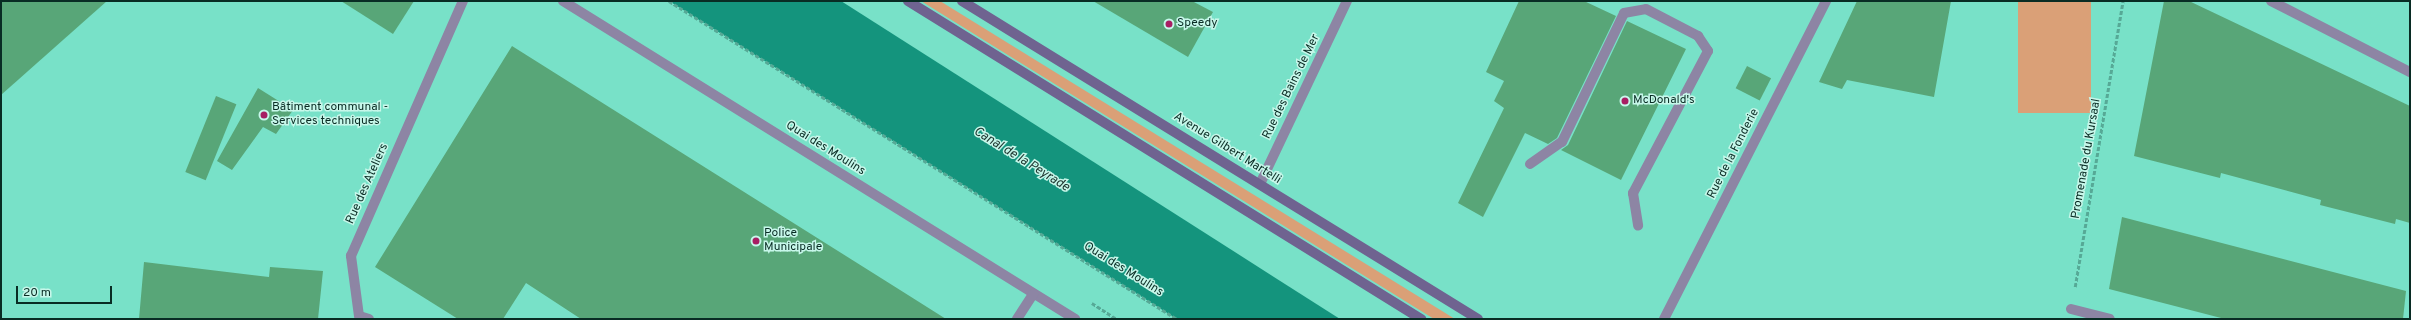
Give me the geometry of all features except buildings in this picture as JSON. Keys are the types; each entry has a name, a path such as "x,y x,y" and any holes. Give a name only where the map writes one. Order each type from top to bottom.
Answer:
{"main road":[{"path":"908,1 1421,319"},
{"name":"Avenue Gilbert Martelli","path":"962,1 1478,319"}],"street":[{"name":"Rue des Ateliers","path":"362,318 351,256 463,1"},
{"name":"Quai des Moulins","path":"563,1 1075,319"},
{"name":"Rue des Bains de Mer","path":"1260,184 1347,1"},
{"name":"Rue de la Fonderie","path":"1664,319 1826,1"},
{"path":"2272,1 2410,72"},
{"path":"1530,164 1562,142 1624,13 1646,9 1698,36 1708,51 1633,193 1638,226"},
{"path":"1017,319 1033,294"},
{"path":"2071,309 2110,319"}],"path":[{"name":"Quai des Moulins","path":"669,1 1177,319"},
{"name":"Promenade du Kursaal","path":"2071,309 2123,1"}],"shaded area":[{"path":"921,1 940,1 1455,319 1434,319"},
{"path":"2018,1 2091,1 2091,113 2018,113"}],"water":[{"name":"Canal de la Peyrade","path":"669,1 841,1 1340,319 1177,319"}],"place":[{"name":"Speedy","path":"1169,24"},
{"name":"McDonald's","path":"1625,101"},
{"name":"Bâtiment communal - Services techniques","path":"264,115"},
{"name":"Police Municipale","path":"756,241"}]}
